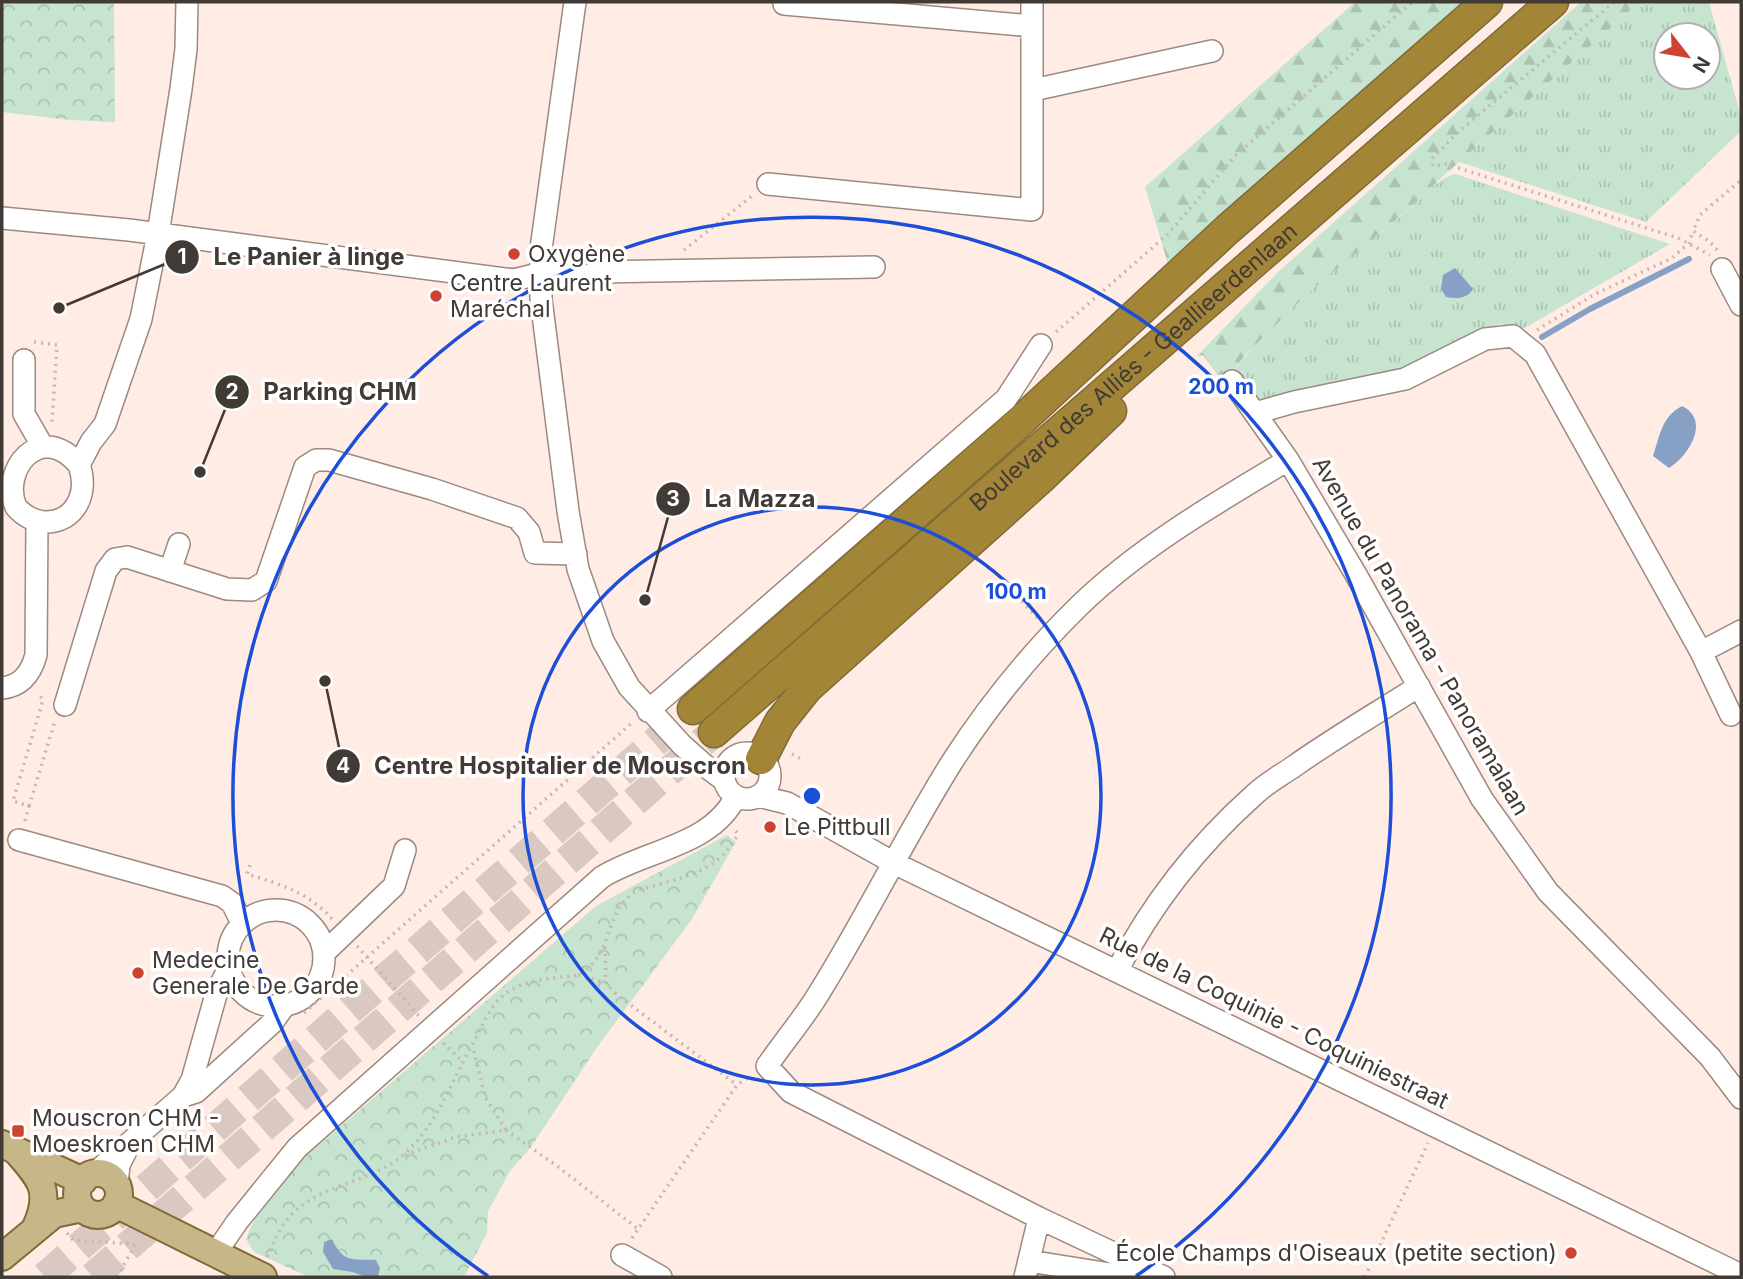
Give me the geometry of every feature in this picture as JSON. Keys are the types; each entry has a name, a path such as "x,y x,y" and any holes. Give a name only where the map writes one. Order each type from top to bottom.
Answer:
{"highway":[{"name":"Boulevard des Alliés - Geallieerdenlaan","path":"693,709 1010,431 1228,229 1488,2"},
{"name":"Boulevard des Alliés - Geallieerdenlaan","path":"714,732 1553,2"},
{"path":"763,778 780,722 807,688 1071,450 1167,355 1214,296"}],"main road":[{"path":"9,1148 103,1186 150,1221 261,1277"},
{"path":"9,1148 37,1175 43,1186 43,1213 36,1227"},
{"path":"2,1257 36,1227 61,1211 82,1208 78,1191 103,1186"}],"street":[{"path":"79,465 91,442 106,424 141,319 158,234 184,70 187,2"},
{"name":"Rue de la Coquinie - Coquiniestraat","path":"575,2 542,232 541,299 576,554 591,611 603,641 629,687 648,710 682,745 730,779 743,799 763,778"},
{"path":"768,184 1032,210 1032,2"},
{"path":"784,4 1032,26"},
{"path":"1033,90 1212,51"},
{"path":"2,218 158,234 514,280 542,273 874,268"},
{"path":"1723,263 1741,305"},
{"path":"1255,413 1294,402 1405,379 1485,339 1513,336 1535,354 1701,652 1731,715"},
{"path":"648,710 1006,399 1041,345"},
{"path":"25,351 24,414 47,447"},
{"name":"Avenue du Panorama - Panoramalaan","path":"1232,381 1288,460 1482,799 1548,892 1710,1057 1741,1098"},
{"path":"47,447 69,454 79,465 83,476 83,490 75,508 63,518 51,522 37,521 22,514 12,502 6,471 28,450 47,447"},
{"path":"65,705 106,571 115,559 127,558 227,589 251,590 267,581 305,467 316,460 329,460 432,489 517,518 529,532 535,553 576,554"},
{"path":"1164,1277 1039,1218 792,1092 767,1066 814,1001 929,800 975,729 1052,634 1081,604 1155,545 1288,460"},
{"path":"2,688 21,682 26,677 32,670 36,654 37,521"},
{"path":"170,571 179,544"},
{"path":"1701,652 1741,631"},
{"path":"1117,971 1135,936 1173,881 1208,840 1255,793 1419,687"},
{"name":"Rue de la Coquinie - Coquiniestraat","path":"730,779 734,757 748,754 763,778 787,803 894,863 1741,1275"},
{"path":"215,1254 287,1159 602,877 621,865 692,837 723,817 730,779"},
{"path":"19,839 222,896 236,909 242,923"},
{"path":"324,953 394,886 405,850"},
{"path":"103,1186 119,1166 130,1143 183,1096 192,1080 217,991 229,968 230,944 242,923 251,916 269,910 296,913 316,930 324,953 322,972 313,989 285,1005 272,1006 251,999 238,987 229,968"},
{"path":"183,1096 196,1092 272,1023 285,1005"},
{"path":"198,1056 206,1069 215,1074"},
{"path":"1039,1218 1027,1269 1129,1277"},
{"path":"622,1255 661,1277"}],"path":[{"path":"1041,345 1167,235 1235,156 1412,2"},
{"path":"1614,2 1457,133 1433,158 1433,166 1446,164 1689,243 1723,263"},
{"path":"1521,342 1547,322 1595,295 1672,258 1689,243 1700,215 1741,180"},
{"path":"658,270 768,184"},
{"path":"1693,231 1709,241 1723,263"},
{"path":"25,351 57,345 47,447"},
{"path":"1003,580 1052,634"},
{"path":"26,677 43,700 13,801 29,806"},
{"path":"19,839 54,724 65,705"},
{"path":"367,957 626,726 648,710"},
{"path":"579,975 605,947 617,911 635,892 697,873 723,856 738,834 723,817"},
{"path":"250,865 247,874 290,887 322,908 430,1029 462,1060"},
{"path":"605,947 606,983"},
{"path":"403,1155 434,1121 448,1096 462,1060 494,1004 509,990 525,983 579,975 606,983 615,994 737,1085"},
{"path":"472,1045 485,1097 506,1130 638,1229"},
{"path":"622,1255 737,1085 767,1066"},
{"path":"1365,1277 1436,1126"},
{"path":"261,1277 279,1230 292,1214 307,1202 373,1173 403,1155 456,1137 506,1130"},
{"path":"117,1277 150,1221"},
{"path":"65,1231 72,1240 135,1244"}],"green space":[{"path":"2,2 114,2 115,122 2,112"},
{"path":"1355,2 1467,2 1168,264 1145,187"},
{"path":"1581,2 1640,2 1409,209 1308,293 1245,355 1234,371 1221,380 1203,355 1196,357 1277,273"},
{"path":"1640,2 1709,2 1714,21 1652,21 1652,91 1722,91 1722,49 1741,117 1741,131 1646,222 1459,162"},
{"path":"1455,174 1670,244 1521,330 1501,324 1474,332 1400,370 1256,401 1234,371 1251,349 1314,287 1405,213 1434,185"},
{"path":"727,835 736,842 692,919 598,1046 531,1147 510,1171 488,1211 487,1233 464,1277 309,1277 254,1252 246,1239 256,1216 278,1186 304,1158 596,906"}],"water":[{"path":"1455,268 1473,289 1461,298 1446,297 1441,289 1443,275"},
{"path":"1682,406 1691,412 1696,429 1690,447 1669,468 1653,456 1665,421"},
{"path":"332,1239 344,1256 376,1260 380,1268 378,1276 367,1277 333,1269 323,1252 324,1242"}],"waterway":[{"path":"1542,337 1590,309 1689,259"}],"tunnel":[{"path":"45,1277 693,709"},
{"path":"93,1277 714,732"}],"place":[{"name":"Oxygène","path":"514,254"},
{"name":"Centre Laurent Maréchal","path":"436,296"},
{"name":"Le Panier à linge","path":"59,308"},
{"name":"Parking CHM","path":"200,472"},
{"name":"La Mazza","path":"645,600"},
{"name":"Centre Hospitalier de Mouscron","path":"325,681"},
{"name":"Le Pittbull","path":"770,827"},
{"name":"Medecine Generale De Garde","path":"138,973"},
{"name":"Mouscron CHM - Moeskroen CHM","path":"18,1131"},
{"name":"École Champs d'Oiseaux (petite section)","path":"1571,1253"}]}
